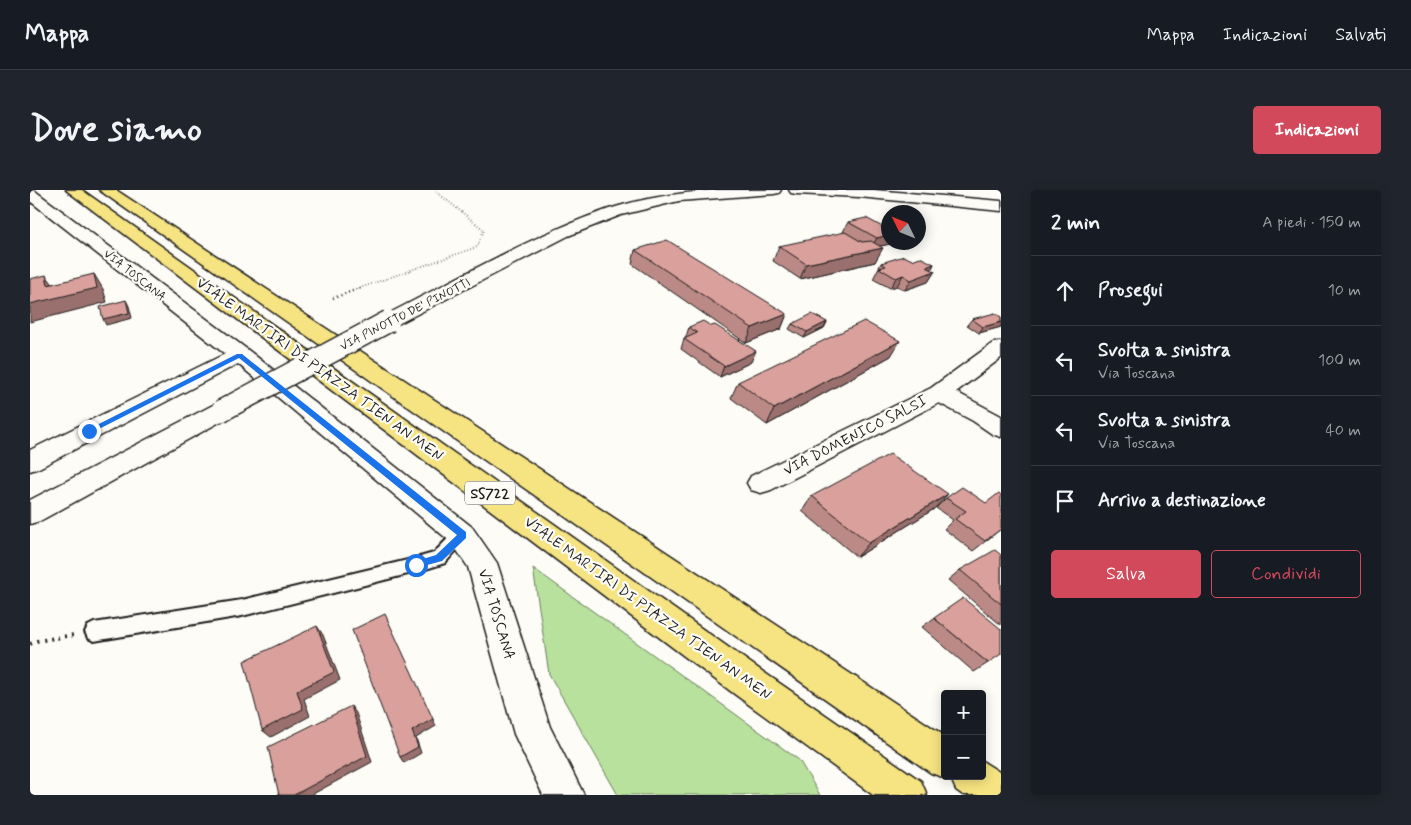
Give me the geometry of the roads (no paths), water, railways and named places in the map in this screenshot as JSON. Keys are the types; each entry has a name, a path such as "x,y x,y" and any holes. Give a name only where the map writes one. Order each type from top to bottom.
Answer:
{"highway":[{"name":"VIALE MARTIRI DI PIAZZA TIEN AN MEN","path":"73,190 746,681 907,795"},
{"name":"VIALE MARTIRI DI PIAZZA TIEN AN MEN","path":"106,190 941,756"},
{"path":"976,780 998,795"}],"street":[{"name":"VIA PINOTTO DE' PINOTTI","path":"30,513 389,321 588,221 647,203 679,197 774,190"},
{"path":"796,190 859,193 1001,206"},
{"name":"VIA TOSCANA","path":"30,194 240,355 462,535 482,564 533,734 564,795"},
{"path":"939,393 1001,348"},
{"path":"30,461 240,355"},
{"name":"VIA DOMENICO SALSI","path":"761,483 939,393 982,415 1001,428"}],"lane":[{"path":"94,632 242,608 416,565 439,558 462,535"}]}
